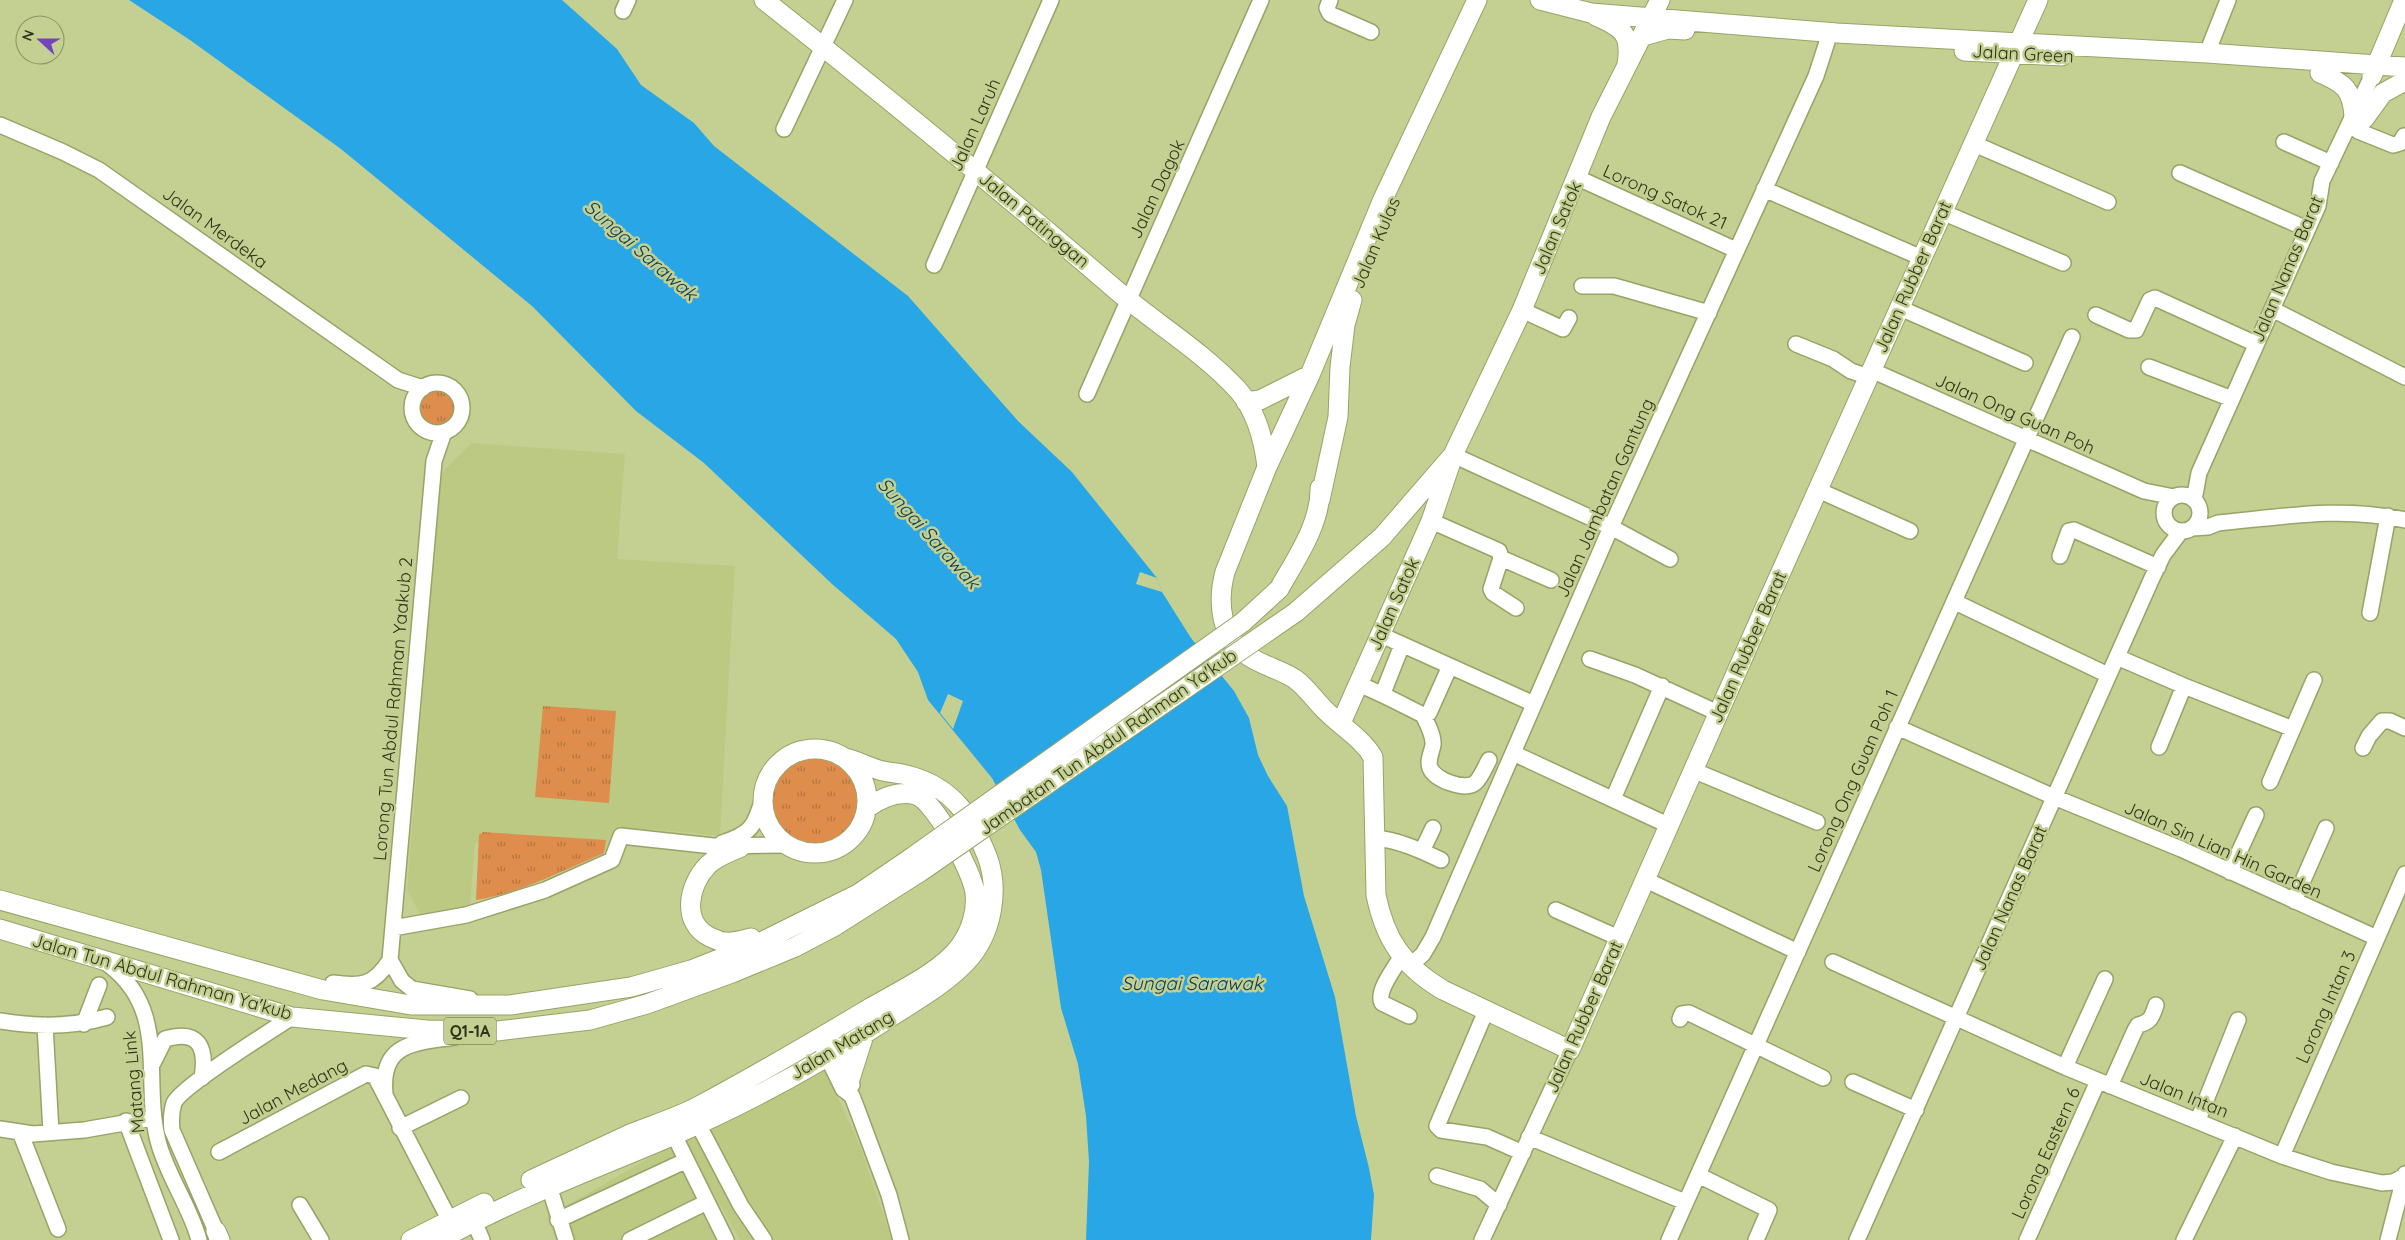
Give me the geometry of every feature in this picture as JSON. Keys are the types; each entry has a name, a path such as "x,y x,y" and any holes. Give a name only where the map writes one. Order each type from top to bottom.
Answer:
{"main road":[{"name":"Jalan Patinggan","path":"764,0 975,171 1238,390 1246,402 1265,448 1267,467"},
{"path":"1540,0 1591,13 1615,24 1625,34 1630,48 1627,66"},
{"name":"Jalan Satok","path":"1341,723 1431,520 1449,474 1453,455 1522,310 1602,118 1660,0"},
{"name":"Jalan Rubber Barat","path":"1570,1050 1972,143 2038,0"},
{"path":"2385,70 2404,0"},
{"name":"Jalan Kulas","path":"1406,961 1390,939 1380,914 1376,895 1373,757 1367,747 1325,711 1294,678 1248,656 1233,642 1224,623 1220,590 1225,572 1267,467 1310,376 1383,199 1482,2"},
{"name":"Jalan Kulas","path":"1279,589 1298,556 1320,500 1338,417 1341,359 1345,326 1352,298 1482,2"},
{"name":"Jalan Green","path":"1591,13 2118,58 2320,73 2385,70"},
{"path":"2385,70 2405,23"},
{"name":"Jalan Green","path":"1643,36 1657,31 1681,29 1827,42 2207,53 2385,70 2405,77"},
{"path":"2320,73 2340,82 2348,90 2359,122"},
{"path":"2359,122 2383,93 2405,81"},
{"name":"Jalan Kulas","path":"1320,500 1320,472 1326,436 1331,368 1342,296"},
{"path":"1246,402 1267,397 1310,376"},
{"name":"Jalan Satok","path":"1296,612 1382,537 1453,455"},
{"name":"Jambatan Tun Abdul Rahman Ya'kub","path":"915,865 1243,622 1279,589"},
{"name":"Jambatan Tun Abdul Rahman Ya'kub","path":"915,865 1296,612"},
{"path":"816,748 836,753 845,758 859,772 863,779 867,797 867,808 860,828 846,843 836,848 818,852 788,846 779,838 768,825 763,808 763,798 769,776 781,760 798,751 816,748"},
{"name":"Jalan Matang","path":"440,1240 474,1221 549,1186 698,1124 805,1069 823,1068 840,1071 864,1034 932,990 968,961 982,938 989,921 993,908 993,887 990,864 965,811 940,788 909,775 882,771 845,758"},
{"name":"Jalan Matang","path":"411,1240 449,1219 630,1134 695,1108 940,966 960,947 975,911 975,893 966,864 938,816 918,795 901,794 889,796 880,799 867,808"},
{"path":"741,847 721,856 708,865 692,890 692,916 699,931 723,942 740,941 790,928"},
{"name":"Jalan Tun Abdul Rahman Ya'kub","path":"0,900 323,990 411,1005 487,1006 562,999 632,988 691,970 757,944 915,865"},
{"name":"Jalan Tun Abdul Rahman Ya'kub","path":"0,929 292,1017 460,1032 497,1031 590,1020 647,1004 795,947 836,926 915,865"},
{"path":"1406,961 1426,980 1486,1012 1570,1050"},
{"path":"840,1071 864,1034"}],"street":[{"path":"784,129 844,0"},
{"name":"Jalan Laruh","path":"934,265 1051,0"},
{"name":"Jalan Dagok","path":"1087,394 1261,0"},
{"path":"1330,0 1327,8 1330,14 1370,32"},
{"path":"2207,53 2228,0"},
{"name":"Jalan Jambatan Gantung","path":"1409,1016 1382,1003 1380,1000 1381,992 1406,961 1423,954 1433,937 1611,527 1816,76 1827,42"},
{"path":"2318,206 2385,70"},
{"path":"2359,122 2393,145 2400,144 2404,136"},
{"name":"Jalan Nanas Barat","path":"2197,506 2199,473 2318,206 2322,181 2331,163 2359,122"},
{"name":"Jalan Merdeka","path":"0,125 63,152 106,175 398,380"},
{"path":"2284,142 2331,163"},
{"path":"1972,143 2108,202"},
{"path":"2180,174 2307,229"},
{"name":"Lorong Satok 21","path":"1578,178 1736,250"},
{"path":"1764,189 1922,258"},
{"path":"1942,212 2063,263"},
{"path":"1582,286 1614,286 1709,313"},
{"path":"2096,315 2129,330 2136,330 2150,300 2155,298 2256,344"},
{"path":"1900,308 2025,363"},
{"path":"2272,309 2405,377"},
{"path":"1522,310 1563,329 1569,318"},
{"name":"Lorong Ong Guan Poh 1","path":"1669,1240 2072,337"},
{"name":"Jalan Ong Guan Poh","path":"1796,344 1833,359 1851,371 1870,374 2028,439 2144,491 2176,496"},
{"path":"2149,367 2232,399"},
{"path":"398,380 422,388"},
{"path":"398,380 413,402 414,417 424,429 434,461"},
{"path":"413,402 422,388 436,383 444,384 457,392 461,400 462,408 458,422 449,430 435,432 424,429"},
{"path":"434,461 444,432"},
{"path":"1453,455 1611,527 1670,559"},
{"name":"Lorong Tun Abdul Rahman Yaakub 2","path":"390,960 434,461"},
{"name":"Jalan Nanas Barat","path":"2176,496 2199,473"},
{"path":"1818,490 1910,531"},
{"name":"Jalan Ong Guan Poh","path":"2144,491 2165,519"},
{"path":"2218,523 2189,497 2176,496 2166,504 2165,519 2170,527 2187,530 2208,528 2218,523 2333,512 2388,516 2405,520"},
{"path":"2187,530 2196,524 2197,506"},
{"path":"2370,613 2388,516"},
{"name":"Jalan Nanas Barat","path":"2160,561 2165,519"},
{"path":"1431,520 1499,552 1501,558 1491,589 1493,593 1516,608"},
{"path":"2060,556 2069,531 2074,530 2160,561"},
{"name":"Jalan Nanas Barat","path":"1858,1240 2160,561 2187,530"},
{"path":"1501,558 1551,580"},
{"path":"1955,602 2108,675"},
{"path":"1379,634 1534,704"},
{"path":"1383,694 1402,645"},
{"path":"2117,657 2293,729"},
{"path":"1590,659 1662,686 1718,713"},
{"path":"1424,715 1429,713 1450,666"},
{"path":"2270,782 2314,680"},
{"path":"1358,684 1383,694 1389,699 1424,715 1434,743 1430,768 1437,776 1462,786 1469,786 1476,782 1489,760"},
{"path":"1613,799 1662,686"},
{"path":"2159,747 2184,686"},
{"path":"2364,748 2369,736 2382,721 2390,721 2405,728"},
{"name":"Jalan Sin Lian Hin Garden","path":"1897,727 2377,938"},
{"path":"1513,753 1670,826"},
{"path":"1695,771 1817,822"},
{"path":"713,846 739,838 750,830 756,821 763,798"},
{"path":"2230,872 2256,816"},
{"path":"1422,851 1433,828"},
{"path":"2294,901 2326,828"},
{"path":"393,928 466,915 545,890 612,860 620,836 713,846 788,846"},
{"path":"1375,838 1388,839 1441,860"},
{"name":"Lorong Intan 3","path":"2282,1156 2405,874"},
{"path":"1646,880 1798,952"},
{"path":"1556,910 1620,938"},
{"name":"Matang Link","path":"102,959 124,976 139,999 149,1028 153,1118 166,1166 213,1238"},
{"path":"279,979 303,978 351,986 366,984 380,974 390,960 402,981 412,989 469,999 487,1006"},
{"name":"Jalan Intan","path":"1833,962 2104,1084 2198,1120 2282,1156 2330,1172 2382,1183 2393,1182 2405,1175"},
{"path":"2065,1067 2105,979"},
{"path":"84,1024 99,985"},
{"name":"Lorong Eastern 6","path":"2028,1240 2104,1084 2138,1025 2148,1023 2152,1019 2156,1005"},
{"path":"1486,1012 1438,1126 1441,1130 1494,1139 1523,1153"},
{"path":"1680,1019 1682,1014 1689,1013 1823,1078"},
{"path":"0,1021 45,1025 84,1024 107,1017"},
{"name":"Matang Link","path":"213,1238 172,1130 171,1118 175,1102 202,1078 292,1017"},
{"path":"2198,1120 2238,1020"},
{"path":"45,1025 51,1132"},
{"path":"386,1101 384,1082 387,1068 397,1050 411,1043 455,1037 460,1032"},
{"path":"152,1064 165,1039 179,1035 188,1037 197,1041 202,1047 204,1066 202,1078"},
{"path":"822,1036 840,1071 889,1195 900,1240"},
{"name":"Jalan Rubber Barat","path":"1482,1240 1570,1050"},
{"name":"Jalan Medang","path":"219,1152 366,1074 375,1076 386,1101 449,1219"},
{"path":"1852,1082 1916,1110"},
{"path":"400,1128 461,1098"},
{"path":"0,1129 20,1132 84,1130 126,1121 153,1118"},
{"path":"126,1121 171,1240"},
{"path":"698,1124 741,1206 764,1240"},
{"path":"20,1132 58,1229"},
{"path":"674,1135 685,1161 726,1240"},
{"path":"2184,1240 2235,1136"},
{"path":"1529,1137 1686,1202"},
{"path":"558,1220 685,1161"},
{"path":"1698,1174 1769,1210 1756,1240"},
{"name":"Jalan Intan","path":"2388,1240 2405,1175"},
{"path":"1437,1176 1480,1189 1499,1205"},
{"path":"549,1186 558,1220 566,1240"},
{"path":"630,1240 706,1202"},
{"path":"300,1205 321,1240"},
{"path":"474,1221 482,1240"}],"shaded area":[{"path":"472,443 625,454 617,559 735,566 720,836 653,829 615,848 600,851 475,843 470,906 421,916 407,890 441,473"},
{"path":"825,1069 860,1146 892,1240 740,1240 682,1138"},
{"path":"675,1143 724,1240 556,1240 547,1217"}],"green space":[{"path":"441,387 449,390 455,396 458,408 455,420 449,426 433,429 425,426 419,420 416,404 419,396 425,390"},
{"path":"543,706 616,711 609,803 535,797"},
{"path":"807,759 823,759 839,766 850,777 857,793 854,817 845,831 839,836 823,843 807,843 791,836 780,825 773,809 773,793 780,777 791,766"},
{"path":"483,832 606,840 604,853 525,887 476,900 479,835"}],"water":[{"name":"Sungai Sarawak","path":"129,0 562,0 617,49 641,85 694,123 714,146 908,296 1018,421 1072,472 1157,578 1162,592 1191,638 1234,691 1249,718 1258,755 1268,776 1287,806 1304,896 1335,997 1356,1116 1374,1195 1371,1240 1086,1240 1089,1162 1086,1116 1078,1064 1061,1008 1041,870 1036,852 1020,830 992,778 928,700 918,672 896,639 832,584 704,463 636,411 532,306 341,149 190,40"}],"pier":[{"path":"1140,572 1157,578 1162,592 1136,584"},
{"path":"948,694 963,701 953,729 940,713"}]}
